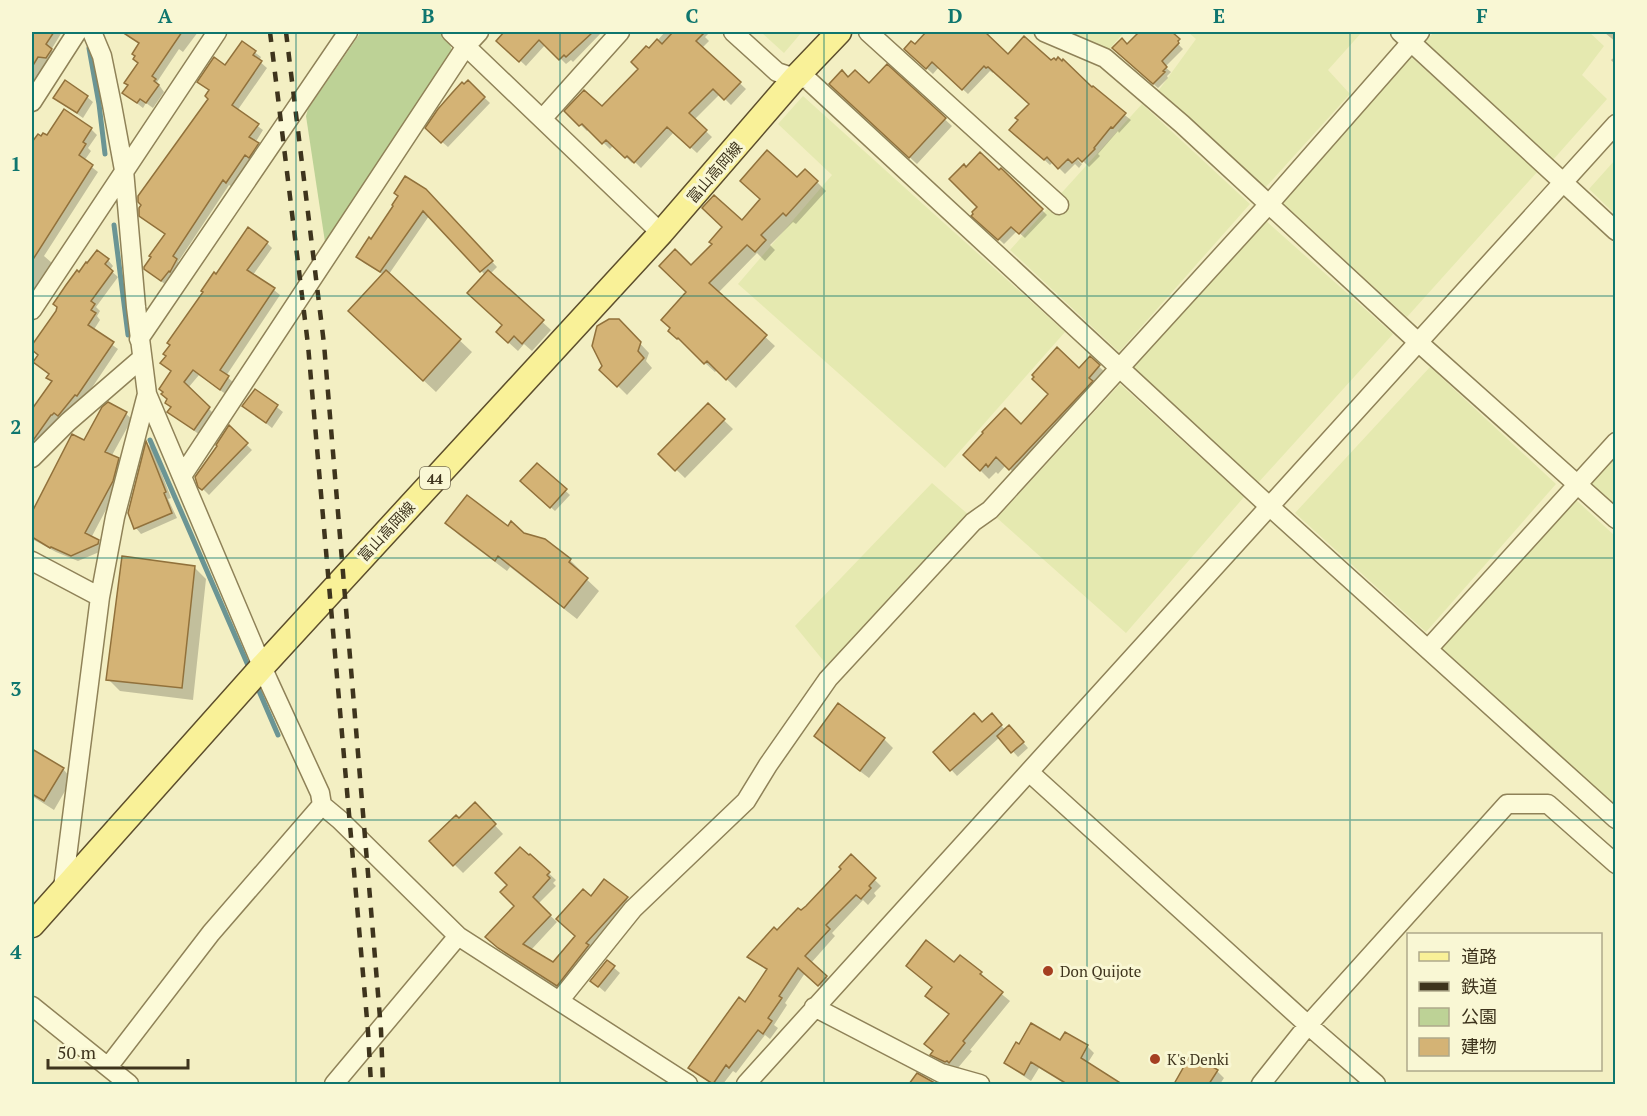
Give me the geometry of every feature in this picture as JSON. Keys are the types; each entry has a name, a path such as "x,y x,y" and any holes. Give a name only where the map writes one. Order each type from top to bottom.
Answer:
{"main road":[{"name":"富山高岡線","path":"32,925 262,666 661,233 795,78 839,32"}],"street":[{"path":"32,102 77,32"},
{"path":"92,32 102,56 123,170 139,339 147,394 262,666 320,793 322,805 458,936 688,1084"},
{"path":"32,310 123,170 217,32"},
{"path":"139,339 348,32"},
{"path":"451,32 661,233"},
{"path":"182,476 466,46 479,32"},
{"path":"542,119 621,32"},
{"path":"732,32 777,72 807,79 1269,506 1616,819"},
{"path":"868,32 1059,205"},
{"path":"1049,32 1106,58 1182,124 1418,342 1616,519"},
{"path":"559,1001 633,909 746,801 768,765 828,679 974,522 990,510 1269,204 1410,35 1616,231"},
{"path":"746,1084 1616,124"},
{"path":"32,458 68,422 142,358"},
{"path":"63,888 100,597 115,518 147,394"},
{"path":"1428,649 1616,442"},
{"path":"32,561 100,597"},
{"path":"1029,772 1376,1084"},
{"path":"1261,1084 1308,1025 1507,804 1548,804 1616,864"},
{"path":"108,1067 211,933 322,805"},
{"path":"334,1084 458,936"},
{"path":"32,1006 129,1084"},
{"path":"814,1007 941,1073 980,1084"}],"green space":[{"path":"361,32 442,32 448,38 452,51 325,242 306,116 308,109"},
{"path":"761,32 802,32 784,53"},
{"path":"1070,32 1124,32 1108,51"},
{"path":"1188,32 1362,32 1328,70 1350,94 1265,188 1156,94 1196,39"},
{"path":"1434,32 1589,32 1604,46 1582,75 1607,99 1552,161 1422,45"},
{"path":"1410,56 1538,171 1407,317 1280,201"},
{"path":"803,96 1065,332 945,468 738,284 832,175 778,124"},
{"path":"1142,104 1250,204 1119,352 1010,250"},
{"path":"1615,160 1615,214 1589,189"},
{"path":"1265,220 1393,334 1257,484 1133,368"},
{"path":"1430,367 1556,484 1426,632 1295,513"},
{"path":"1120,384 1244,497 1126,633 997,518"},
{"path":"1615,453 1615,508 1589,483"},
{"path":"932,483 970,516 831,670 795,626"},
{"path":"1575,499 1615,536 1615,805 1439,646"}],"building":[{"path":"32,32 54,32 46,44 52,49 46,58 38,57 32,67"},
{"path":"122,32 182,32 152,76 159,85 146,103 140,99 137,103 122,93 128,85 124,83 138,63 133,59 135,56 132,54 139,43"},
{"path":"504,32 593,32 566,57 564,55 559,60 539,40 519,62 496,41"},
{"path":"673,32 705,32 696,41 741,82 724,100 713,89 689,113 707,130 690,148 667,127 634,163 627,156 625,158 606,140 602,144 582,124 579,126 564,111 584,90 602,106 638,69 631,62 646,46 649,48 657,39 662,44"},
{"path":"926,32 985,32 1008,54 1024,36 1051,60 1054,58 1056,60 1058,57 1062,61 1063,59 1092,87 1126,113 1113,128 1111,127 1082,162 1078,158 1072,163 1068,159 1058,169 1047,157 1044,160 1009,130 1018,120 1015,118 1029,104 988,67 984,66 962,90 932,62 926,69 904,49 911,41 915,44"},
{"path":"1139,32 1172,32 1180,39 1162,61 1167,67 1163,71 1165,72 1153,84 1112,48 1122,38 1127,44"},
{"path":"242,41 256,51 253,55 262,61 232,105 259,124 249,137 259,143 249,158 245,155 226,183 223,180 173,256 177,259 170,272 161,281 144,267 165,234 139,216 141,205 138,202 138,196 208,99 205,96 209,90 197,82 214,57 225,65"},
{"path":"887,64 946,118 909,158 829,84 842,70 848,77 855,70 869,83"},
{"path":"65,80 88,96 77,113 53,98"},
{"path":"468,80 485,97 441,143 425,128 452,93 462,82 464,84"},
{"path":"64,109 92,128 83,142 86,144 79,155 93,165 32,261 32,142 38,134 47,135"},
{"path":"767,150 797,177 805,169 818,181 786,216 783,213 761,235 766,240 755,252 747,245 709,283 767,335 726,380 707,361 704,364 668,331 670,328 661,320 686,292 659,266 675,249 691,265 712,244 709,242 722,227 702,208 714,195 742,220 760,199 740,181"},
{"path":"980,152 999,170 1001,168 1043,209 1019,234 1011,227 998,240 971,216 977,207 949,179 964,164 966,167"},
{"path":"405,176 426,189 493,261 480,272 423,211 380,272 356,257 393,206 398,196 394,193"},
{"path":"248,227 268,242 247,270 275,288 220,370 229,376 220,390 193,370 184,382 210,407 194,430 167,412 171,407 165,403 167,399 159,389 171,371 160,363 166,356 163,354 170,345 167,343 203,292 201,291 214,272 216,274"},
{"path":"97,250 109,259 105,264 113,271 91,301 95,304 91,310 96,313 88,325 114,342 77,396 75,395 58,416 54,413 51,415 32,442 32,409 52,381 46,378 49,374 33,362 38,355 32,350 32,345 56,311 57,307 53,304 77,270 79,272"},
{"path":"386,270 461,339 423,381 348,311"},
{"path":"488,270 544,320 522,344 514,336 508,343 496,332 502,325 467,293"},
{"path":"609,319 619,319 641,342 638,351 644,358 617,387 599,370 602,366 592,346 597,326"},
{"path":"1057,347 1079,368 1090,356 1100,365 1089,378 1093,381 1009,470 996,457 988,467 986,464 980,471 963,455 1005,408 1021,424 1048,394 1032,379 1034,377 1032,375"},
{"path":"255,389 278,405 266,423 242,406"},
{"path":"108,402 127,412 105,452 119,458 113,481 85,533 99,540 98,544 71,556 50,548 32,537 32,512 72,434 84,440 102,407"},
{"path":"708,403 725,419 675,471 658,454"},
{"path":"229,425 248,443 202,490 198,487 195,477"},
{"path":"146,441 172,513 134,529 128,513"},
{"path":"537,463 567,489 550,508 520,481"},
{"path":"467,495 508,526 511,521 524,533 545,539 571,559 569,562 588,578 564,608 498,556 495,561 445,523"},
{"path":"122,556 195,566 182,688 106,680"},
{"path":"838,703 885,738 860,771 814,736"},
{"path":"974,713 982,722 992,713 1002,725 950,771 933,752"},
{"path":"1009,725 1024,742 1011,753 997,736"},
{"path":"32,749 64,768 44,801 32,794"},
{"path":"475,802 496,824 453,866 429,841 456,815 459,818"},
{"path":"520,847 550,872 547,875 550,878 533,897 551,915 523,944 553,962 575,936 556,919 583,889 591,896 604,879 628,897 586,943 589,945 557,986 485,937 514,906 500,892 507,885 495,873"},
{"path":"851,854 876,878 861,899 856,895 826,925 830,929 805,956 827,976 818,986 798,968 779,996 782,998 768,1018 772,1021 763,1034 758,1030 729,1068 726,1065 713,1084 688,1068 739,997 745,1002 767,969 747,957 774,927 777,930 798,908 801,910 806,906 841,869 839,867"},
{"path":"926,940 954,962 960,955 1003,992 963,1041 965,1043 949,1063 930,1055 933,1051 924,1044 949,1014 925,996 932,987 906,966"},
{"path":"607,960 615,966 598,987 590,981"},
{"path":"1031,1023 1060,1040 1065,1032 1088,1045 1081,1058 1122,1084 1067,1084 1031,1062 1024,1075 1004,1063 1016,1042 1019,1044"},
{"path":"1191,1054 1218,1070 1209,1084 1174,1084"},
{"path":"917,1073 933,1082 931,1084 909,1084"}],"waterway":[{"path":"89,48 105,154"},
{"path":"114,225 128,335"},
{"path":"150,440 250,670"},
{"path":"256,684 278,735"}],"railway":[{"path":"270,32 308,345 371,1084"},
{"path":"286,32 324,344 381,1030 383,1084"}],"place":[{"name":"Don Quijote","path":"1048,971"},
{"name":"K's Denki","path":"1155,1059"}]}
